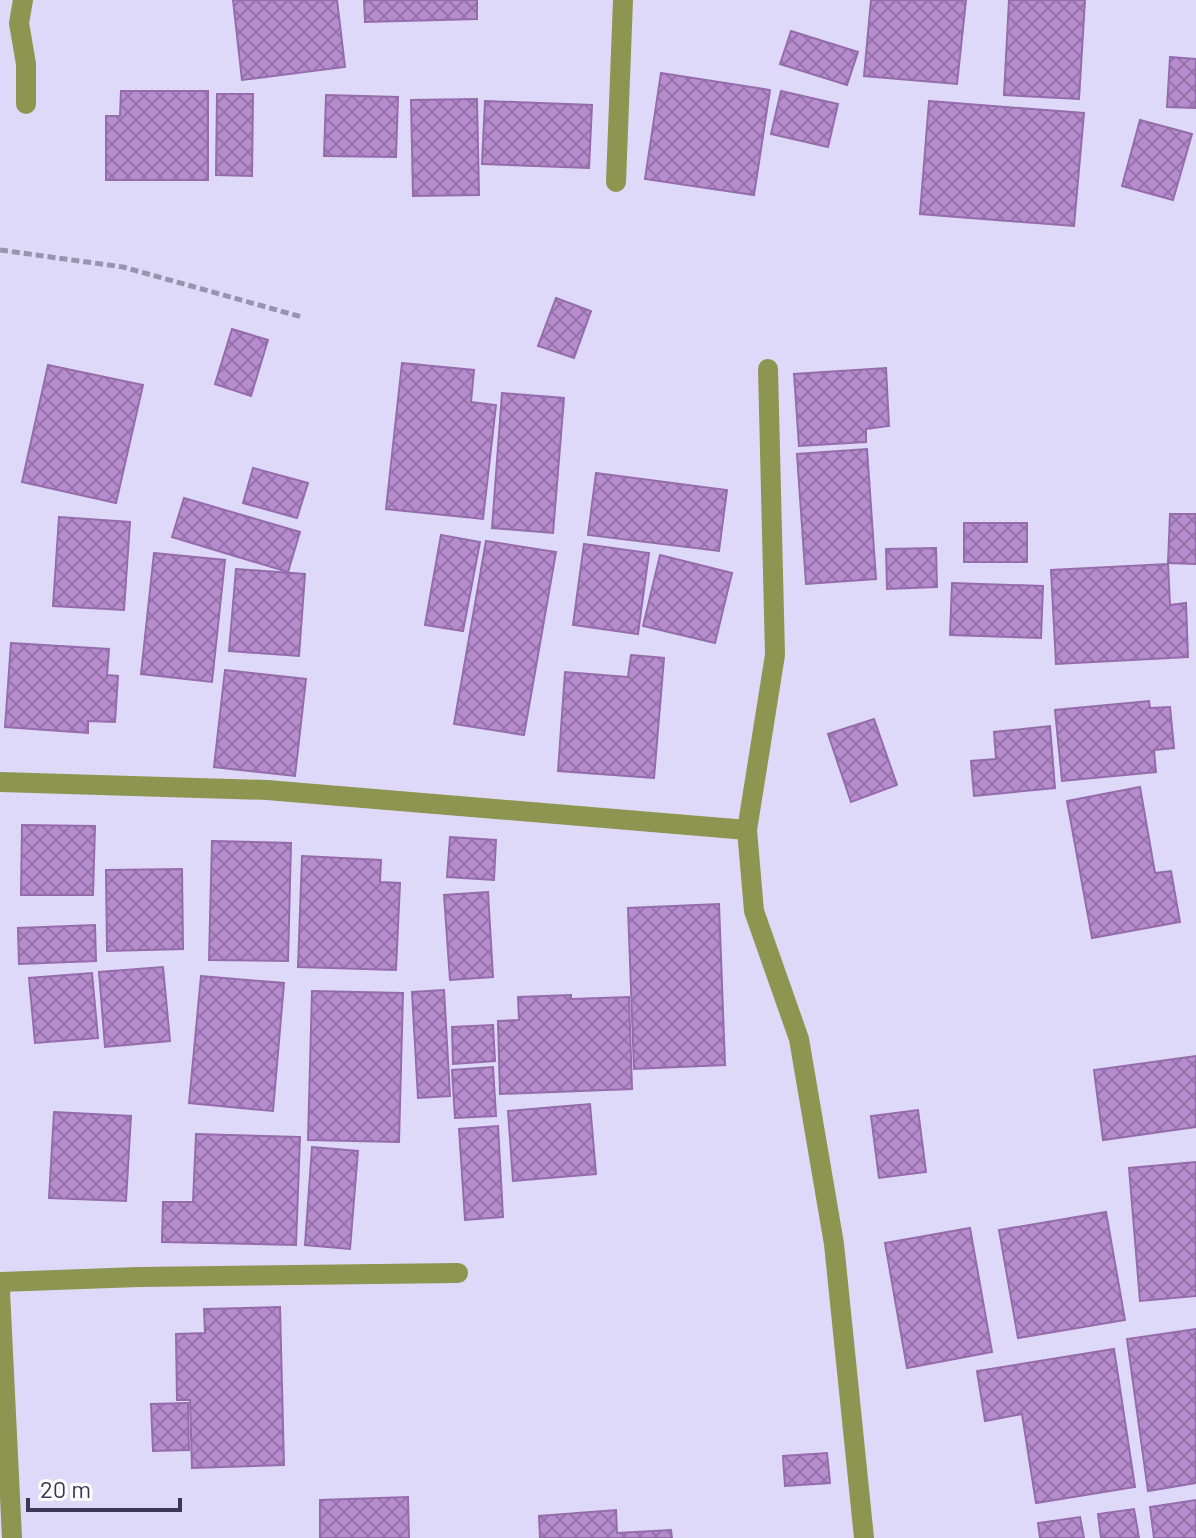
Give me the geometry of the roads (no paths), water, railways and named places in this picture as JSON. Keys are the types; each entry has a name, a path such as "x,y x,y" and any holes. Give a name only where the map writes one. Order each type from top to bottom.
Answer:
{"street":[{"path":"23,0 19,23 26,64 26,104"},
{"path":"616,182 623,0"},
{"path":"768,369 775,655 747,830 754,911 799,1039 834,1244 864,1538"},
{"path":"0,782 267,790 747,830"},
{"path":"0,1282 458,1273"},
{"path":"0,1291 12,1538"}]}
